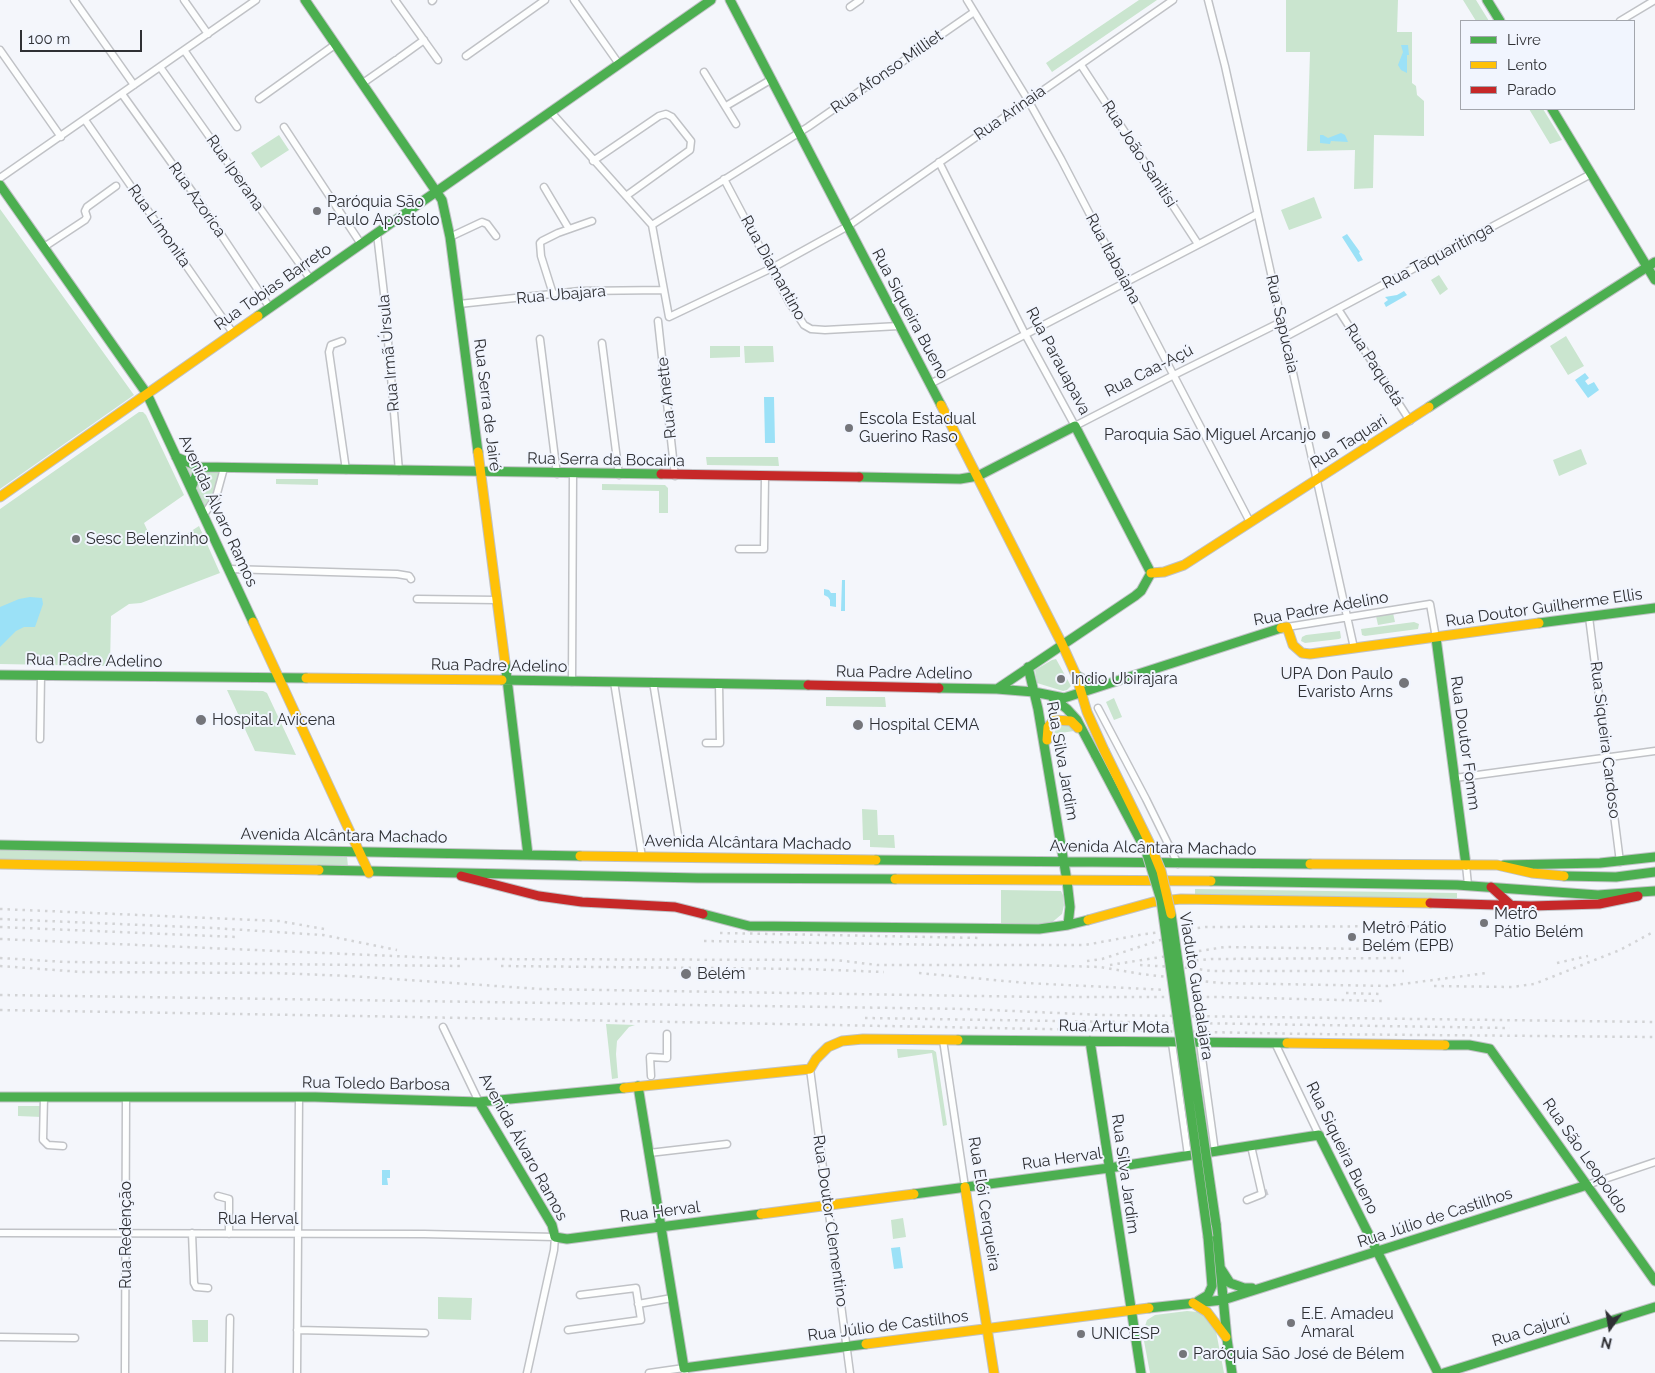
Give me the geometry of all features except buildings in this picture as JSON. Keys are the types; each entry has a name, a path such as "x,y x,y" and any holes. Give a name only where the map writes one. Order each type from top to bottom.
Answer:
{"main road":[{"name":"Rua Serra de Jairé","path":"305,0 438,191 442,200 450,237 459,304 528,854"},
{"name":"Rua Tobias Barreto","path":"0,497 711,0"},
{"name":"Rua Siqueira Bueno","path":"730,0 978,476 1076,675"},
{"path":"1487,0 1499,20"},
{"path":"1553,110 1591,174 1651,265 1655,280"},
{"name":"Avenida Álvaro Ramos","path":"0,185 147,394 369,873"},
{"name":"Rua Taquari","path":"1151,573 1164,572 1184,565 1651,265"},
{"name":"Rua Caa-Açú","path":"978,476 1075,426"},
{"name":"Rua Parauapava","path":"1075,426 1151,573"},
{"name":"Rua Serra da Bocaina","path":"176,457 200,467 224,468 766,477 960,479 978,476"},
{"path":"190,488 200,467"},
{"path":"997,689 1135,596 1141,591 1151,573"},
{"name":"Rua Doutor Guilherme Ellis","path":"1287,627 1293,645 1302,652 1310,654 1655,608"},
{"name":"Rua Padre Adelino","path":"0,675 506,682 653,682 997,689 1034,692 1068,698 1269,630 1287,627"},
{"name":"Rua Doutor Fomm","path":"1436,638 1466,865"},
{"name":"Rua Silva Jardim","path":"1028,667 1067,881 1070,907 1068,925"},
{"path":"1076,675 1089,683 1104,685"},
{"name":"Viaduto Guadalajara","path":"1076,675 1100,753 1146,851 1161,900 1216,1267 1224,1300 1232,1373"},
{"name":"Viaduto Guadalajara","path":"1051,696 1068,709 1077,720 1084,734 1100,753"},
{"path":"1045,752 1048,746 1048,727 1054,720 1071,721 1084,734"},
{"name":"Avenida Alcântara Machado","path":"0,844 642,857 1178,864 1497,865 1620,862 1655,857"},
{"name":"Avenida Alcântara Machado","path":"0,864 679,878 1468,885 1598,895 1655,891"},
{"name":"Avenida Alcântara Machado","path":"1497,865 1532,873 1582,877 1616,877 1655,872"},
{"name":"Avenida Alcântara Machado","path":"449,872 509,890 539,896 582,902 675,907 749,926 1039,930 1068,925 1153,902 1182,899 1551,906 1598,904 1655,891"},
{"path":"1491,887 1512,906"},
{"name":"Rua Artur Mota","path":"810,1069 816,1059 828,1047 842,1041 863,1039 1447,1044 1469,1045 1490,1049"},
{"name":"Rua Silva Jardim","path":"1090,1042 1141,1373"},
{"name":"Rua São Leopoldo","path":"1490,1049 1655,1281"},
{"name":"Rua Toledo Barbosa","path":"0,1097 298,1097 479,1102 810,1069"},
{"path":"638,1086 681,1356 685,1370"},
{"name":"Avenida Álvaro Ramos","path":"479,1102 552,1225 555,1237"},
{"name":"Rua Siqueira Bueno","path":"1319,1135 1438,1373"},
{"name":"Rua Herval","path":"555,1237 567,1239 1109,1168 1319,1135"},
{"name":"Rua Júlio de Castilhos","path":"685,1370 1131,1310 1224,1300 1587,1185"},
{"name":"Rua Elói Cerqueira","path":"965,1187 994,1373"},
{"path":"1216,1267 1236,1286 1263,1288"},
{"name":"Viaduto Guadalajara","path":"1193,1303 1206,1296 1212,1289 1216,1267"},
{"path":"1193,1303 1207,1312 1227,1339"},
{"name":"Rua Cajurú","path":"1444,1373 1655,1307"}],"street":[{"path":"74,0 134,85"},
{"path":"184,0 208,34"},
{"path":"0,178 256,0"},
{"path":"395,0 438,60"},
{"path":"466,56 545,0"},
{"path":"574,0 619,64"},
{"path":"850,8 860,0"},
{"name":"Rua Itabaiana","path":"967,0 1028,100 1250,522"},
{"name":"Rua Arinaia","path":"664,290 669,317 772,268 848,226 1173,0"},
{"name":"Rua Sapucaia","path":"1208,0 1225,66 1354,648"},
{"path":"1622,20 1655,0"},
{"name":"Rua Afonso Milliet","path":"652,225 799,132 974,12"},
{"path":"363,83 424,40"},
{"path":"259,99 336,44"},
{"path":"0,50 60,137"},
{"path":"184,50 237,127"},
{"name":"Rua João Sanitisi","path":"1081,65 1198,244"},
{"name":"Rua Iperana","path":"160,67 310,280"},
{"path":"704,72 736,124"},
{"path":"726,106 772,79"},
{"name":"Rua Azorica","path":"122,94 196,196 270,308"},
{"path":"550,112 652,225 664,290"},
{"path":"593,161 656,117 666,114 672,117 689,138 692,148 626,196"},
{"name":"Rua Limonita","path":"85,120 232,333"},
{"path":"284,127 361,244"},
{"name":"Rua Parauapava","path":"939,162 1025,334 1075,426"},
{"name":"Rua Taquaritinga","path":"1286,337 1591,174"},
{"name":"Rua Diamantino","path":"724,179 798,318 804,325 811,329 899,326"},
{"path":"44,247 85,220 87,217 87,207 116,186"},
{"path":"544,187 569,229"},
{"path":"930,384 1257,214"},
{"path":"553,294 541,256 540,246 542,241 592,221"},
{"path":"450,237 482,222 487,224 496,236"},
{"name":"Rua Irmã Úrsula","path":"377,234 384,294 398,471"},
{"name":"Rua Ubajara","path":"459,304 580,291 664,290"},
{"name":"Rua Paquetá","path":"1338,309 1410,421"},
{"name":"Rua Anette","path":"658,321 675,476"},
{"name":"Rua Caa-Açú","path":"1075,426 1282,322"},
{"path":"540,339 557,474"},
{"path":"342,341 331,345 329,352 346,470"},
{"path":"602,343 619,475"},
{"path":"203,516 216,497 224,468"},
{"path":"572,682 573,474"},
{"path":"740,548 764,549 766,477"},
{"path":"229,569 397,574 408,576 411,579"},
{"path":"417,599 497,600"},
{"name":"Rua Padre Adelino","path":"1287,627 1430,604"},
{"name":"Rua Doutor Fomm","path":"1430,604 1436,638"},
{"name":"Rua Siqueira Cardoso","path":"1589,617 1620,862"},
{"path":"40,739 42,676"},
{"path":"614,682 642,857"},
{"path":"653,682 678,835"},
{"path":"706,743 720,743 719,684"},
{"path":"1098,708 1178,864"},
{"path":"1455,778 1655,751"},
{"name":"Rua Doutor Fomm","path":"1466,865 1468,885"},
{"name":"Avenida Álvaro Ramos","path":"443,1027 479,1102"},
{"path":"651,1076 650,1057 667,1058 667,1034"},
{"name":"Rua Elói Cerqueira","path":"943,1040 965,1187"},
{"path":"1172,1043 1188,1156"},
{"path":"1200,1043 1215,1152"},
{"name":"Rua Siqueira Bueno","path":"1275,1043 1319,1135"},
{"name":"Rua Doutor Clementino","path":"810,1069 850,1373"},
{"path":"44,1097 43,1140 48,1145 63,1146"},
{"name":"Rua Redenção","path":"125,1373 126,1097"},
{"path":"297,1373 298,1097"},
{"path":"648,1153 727,1144"},
{"path":"1247,1200 1262,1194 1251,1146"},
{"name":"Rua Júlio de Castilhos","path":"1587,1185 1655,1162"},
{"path":"218,1196 229,1199 229,1234"},
{"name":"Rua Herval","path":"0,1233 504,1235 555,1237"},
{"path":"192,1233 194,1283 196,1287 208,1288"},
{"name":"Avenida Álvaro Ramos","path":"527,1373 554,1250 555,1237"},
{"path":"568,1330 640,1321 641,1319 635,1288 580,1295"},
{"path":"638,1304 672,1298"},
{"path":"229,1373 230,1318"},
{"path":"297,1330 425,1333"},
{"path":"0,1337 75,1338"},
{"name":"Rua Júlio de Castilhos","path":"649,1373 685,1370"}],"green space":[{"path":"1139,0 1157,0 1052,72 1046,63"},
{"path":"1286,0 1398,0 1397,32 1412,32 1412,83 1416,86 1417,95 1424,101 1424,136 1374,135 1373,188 1354,189 1355,150 1307,151 1310,52 1286,52"},
{"path":"1463,0 1476,0 1488,20 1475,20"},
{"path":"1530,110 1544,110 1562,140 1550,144"},
{"path":"279,135 289,150 261,168 251,153"},
{"path":"1314,197 1322,218 1289,230 1281,210"},
{"path":"0,209 134,395 0,489"},
{"path":"1439,275 1448,289 1440,295 1431,280"},
{"path":"1566,336 1584,366 1568,375 1550,346"},
{"path":"710,346 740,346 740,357 710,358"},
{"path":"744,346 773,346 774,362 745,363"},
{"name":"Sesc Belenzinho","path":"139,412 143,412 146,415 184,495 144,523 154,545 166,537 171,544 199,526 220,573 141,603 129,604 111,616 110,666 0,664 0,509"},
{"path":"1581,449 1587,464 1559,476 1553,460"},
{"path":"706,457 778,457 779,466 707,465"},
{"path":"182,468 223,468 219,487 203,512"},
{"path":"276,479 318,479 318,485 276,484"},
{"path":"602,484 665,485 668,488 668,513 659,513 659,491 602,490"},
{"path":"1393,613 1395,622 1378,625 1376,616"},
{"path":"1414,622 1419,624 1418,629 1362,635 1361,629"},
{"path":"1340,631 1341,638 1339,639 1305,643 1301,641 1302,637 1306,635"},
{"path":"1056,659 1071,686 1067,690 1063,691 1037,683 1035,670"},
{"path":"227,690 263,691 267,693 296,755 255,751"},
{"path":"826,697 885,697 886,707 826,706"},
{"path":"1114,698 1122,717 1114,720 1106,702"},
{"path":"1067,723 1074,728 1074,731 1054,734 1056,727"},
{"path":"862,809 877,810 878,835 894,835 895,848 870,847 870,840 863,840"},
{"path":"427,832 427,843 389,843 389,841"},
{"path":"0,849 347,856 348,867 0,859"},
{"path":"1195,889 1457,893 1457,898 1195,895"},
{"path":"1001,890 1061,891 1064,905 1062,914 1050,924 1001,925"},
{"path":"606,1024 635,1025 629,1027 617,1041 618,1078 612,1079"},
{"path":"897,1049 933,1050 936,1052 947,1125 943,1126 932,1053 898,1058"},
{"path":"18,1106 42,1106 42,1117 18,1116"},
{"path":"903,1218 906,1237 893,1239 891,1220"},
{"path":"438,1297 472,1298 471,1320 438,1319"},
{"path":"1187,1311 1198,1312 1206,1316 1215,1326 1224,1373 1150,1373 1144,1341 1144,1329 1147,1320 1155,1315"},
{"path":"192,1320 208,1320 208,1342 193,1342"}],"water":[{"path":"1401,45 1408,45 1407,73 1401,70 1398,65 1403,52"},
{"path":"1341,133 1345,135 1348,142 1331,141 1330,144 1320,143 1320,135 1328,138"},
{"path":"1347,234 1360,252 1363,260 1358,262 1342,237"},
{"path":"1404,291 1407,295 1386,307 1384,303 1388,300 1385,297 1397,295"},
{"path":"1585,373 1589,378 1585,381 1588,385 1594,382 1599,390 1588,398 1575,380"},
{"path":"764,397 774,397 775,443 765,443"},
{"path":"842,580 845,580 845,611 841,611"},
{"path":"824,589 829,590 831,593 836,593 836,607 830,606 830,600 824,595"},
{"path":"30,597 42,598 43,604 35,627 24,627 16,631 0,647 0,607 19,599"},
{"path":"382,1170 390,1170 390,1178 387,1178 388,1185 382,1185"},
{"path":"900,1247 903,1268 894,1269 891,1248"}],"tunnel":[{"path":"1262,1194 1270,1191"}],"railway":[{"path":"0,909 279,921 324,929"},
{"path":"0,919 213,928 323,935 397,950"},
{"path":"704,941 1085,945 1145,934 1206,927 1440,926"},
{"path":"0,927 237,937"},
{"path":"1434,986 1512,987 1534,984 1620,950 1655,931"},
{"path":"720,933 982,938"},
{"path":"1087,961 1102,959 1173,936"},
{"path":"0,939 463,959 836,960 877,965 1100,967 1219,983 1388,986 1486,973"},
{"path":"1110,965 1225,947 1443,950"},
{"path":"1557,963 1588,956"},
{"path":"0,958 66,962 464,966"},
{"path":"1181,962 1211,959 1404,958"},
{"path":"1140,965 1211,971 1404,971"},
{"path":"0,966 82,972 275,973 350,976 540,989 1039,997 1218,997 1382,1001"},
{"path":"501,966 807,969 884,972"},
{"path":"919,973 1026,983 1166,990"},
{"path":"1346,993 1381,994"},
{"path":"0,995 967,1009 1103,1015 1655,1022"},
{"path":"0,1010 1308,1034 1655,1037"},
{"path":"865,1018 1510,1028"}],"traffic: fast":[{"path":"305,0 442,200 450,237 478,452"},
{"path":"258,316 711,0"},
{"path":"730,0 941,405"},
{"path":"1487,0 1499,20"},
{"path":"1553,110 1655,280"},
{"path":"0,185 147,394 253,622"},
{"path":"1429,407 1655,262"},
{"path":"859,477 960,479 978,476 1075,426 1151,573"},
{"path":"176,457 200,467 661,474"},
{"path":"191,488 200,467"},
{"path":"997,689 1135,596 1141,591 1151,573"},
{"path":"1539,623 1655,608"},
{"path":"939,688 997,689 1034,692 1064,698 1281,628"},
{"path":"1436,638 1466,865"},
{"path":"505,662 528,855"},
{"path":"1028,667 1038,709 1067,881 1070,907 1068,925"},
{"path":"0,675 306,678"},
{"path":"1076,675 1089,683 1102,685"},
{"path":"502,680 808,685"},
{"path":"1053,698 1077,720 1096,756"},
{"path":"1096,756 1146,851 1161,900 1208,1237"},
{"path":"0,845 580,856"},
{"path":"1504,865 1600,863 1655,857"},
{"path":"876,860 1310,864"},
{"path":"319,870 698,878 895,879"},
{"path":"1564,876 1616,877 1655,872"},
{"path":"1211,881 1457,885 1598,895 1655,891"},
{"path":"703,914 749,926 1039,929 1088,920"},
{"path":"1171,914 1216,1224"},
{"path":"958,1040 1287,1043"},
{"path":"1090,1041 1141,1373"},
{"path":"1445,1045 1469,1045 1490,1049 1655,1281"},
{"path":"638,1086 684,1368 866,1344"},
{"path":"0,1097 315,1097 479,1102 624,1088"},
{"path":"479,1102 552,1225 555,1237 567,1239 761,1214"},
{"path":"914,1194 1109,1168 1319,1135 1438,1373"},
{"path":"1149,1308 1223,1300 1587,1185"},
{"path":"1216,1224 1232,1373"},
{"path":"1198,1301 1208,1295 1212,1286 1208,1237"},
{"path":"1221,1269 1230,1283 1244,1288 1252,1288"},
{"path":"1444,1373 1655,1307"}],"traffic: slow":[{"path":"0,497 258,316"},
{"path":"941,405 1062,644 1076,675 1087,712 1104,750"},
{"path":"1151,573 1164,572 1184,565 1429,407"},
{"path":"478,452 505,662"},
{"path":"253,622 369,873"},
{"path":"1281,628 1287,627 1293,645 1302,653 1310,654 1539,623"},
{"path":"306,678 502,680"},
{"path":"1047,740 1048,727 1054,720 1071,721 1078,728"},
{"path":"1104,750 1150,844 1161,871 1171,914"},
{"path":"580,856 876,860"},
{"path":"0,864 319,870"},
{"path":"1310,864 1497,865 1532,873 1564,876"},
{"path":"895,879 1211,881"},
{"path":"1088,920 1153,902 1181,899 1430,903"},
{"path":"624,1088 810,1069 816,1059 828,1047 842,1041 863,1039 958,1040"},
{"path":"1287,1043 1445,1045"},
{"path":"965,1187 994,1373"},
{"path":"761,1214 914,1194"},
{"path":"1193,1303 1207,1312 1226,1337"},
{"path":"866,1344 1149,1308"}],"traffic: jam":[{"path":"661,474 859,477"},
{"path":"808,685 939,688"},
{"path":"461,876 539,896 582,902 675,907 703,914"},
{"path":"1491,887 1512,906"},
{"path":"1430,903 1531,906 1599,904 1638,896"}],"place":[{"name":"Paróquia São Paulo Apóstolo","path":"317,211"},
{"name":"Escola Estadual Guerino Raso","path":"849,428"},
{"name":"Paroquia São Miguel Arcanjo","path":"1326,435"},
{"name":"Sesc Belenzinho","path":"76,539"},
{"name":"Indio Ubirajara","path":"1061,679"},
{"name":"UPA Don Paulo Evaristo Arns","path":"1404,683"},
{"name":"Hospital Avicena","path":"201,720"},
{"name":"Hospital CEMA","path":"858,725"},
{"name":"Metrô Pátio Belém","path":"1484,923"},
{"name":"Metrô Pátio Belém (EPB)","path":"1352,937"},
{"name":"Belém","path":"686,974"},
{"name":"E.E. Amadeu Amaral","path":"1291,1323"},
{"name":"UNICESP","path":"1081,1334"},
{"name":"Paróquia São José de Bélem","path":"1183,1354"}]}
